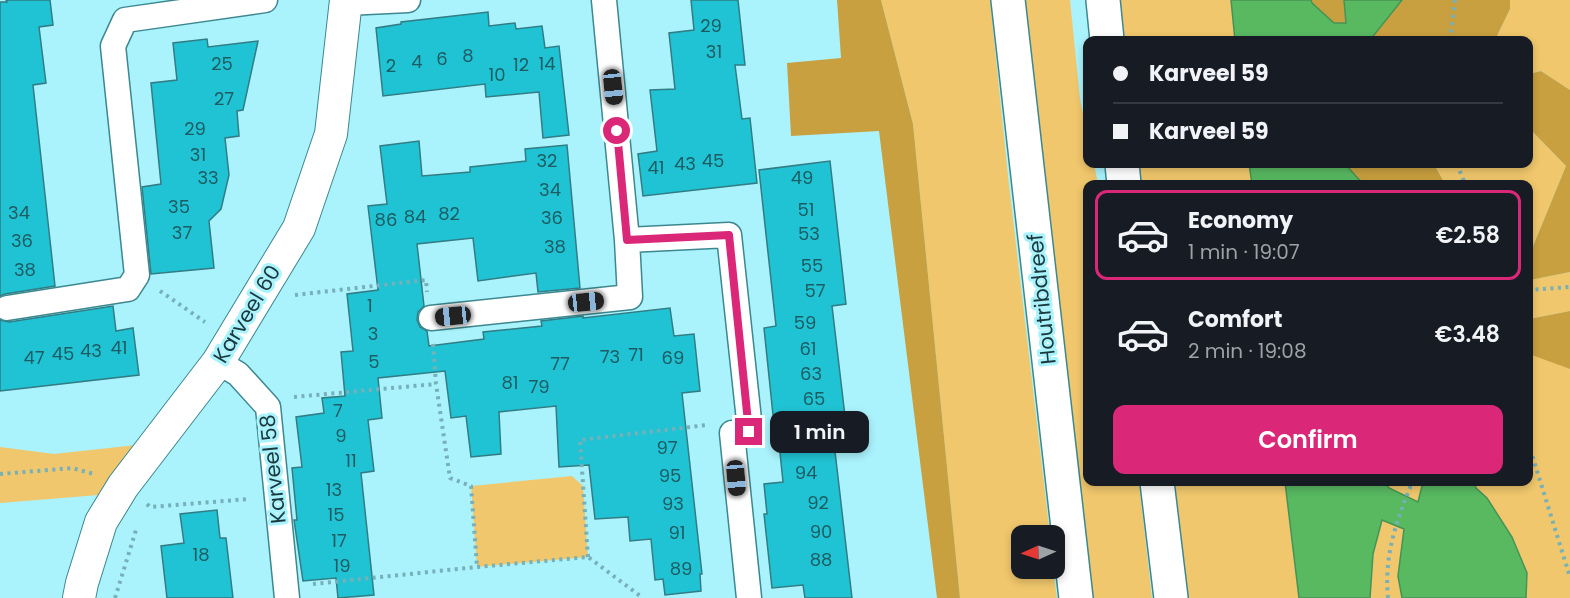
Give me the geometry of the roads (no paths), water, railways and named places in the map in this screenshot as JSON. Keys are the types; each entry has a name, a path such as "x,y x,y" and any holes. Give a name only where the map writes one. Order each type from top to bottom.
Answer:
{"main road":[{"name":"Houtribdreef","path":"1008,0 1076,598"},
{"path":"1103,0 1107,36"},
{"path":"1158,486 1171,598"}],"street":[{"path":"7,308 128,289 137,275 112,46 126,20 265,0"},
{"path":"346,2 408,0"},
{"path":"431,318 630,297 627,240 604,0"},
{"name":"Karveel 60","path":"80,598 81,583 101,522 123,486 219,362 299,228 331,134 346,2"},
{"path":"627,240 729,235 748,598"},
{"name":"Karveel 58","path":"219,362 238,374 268,407 286,592"}]}
